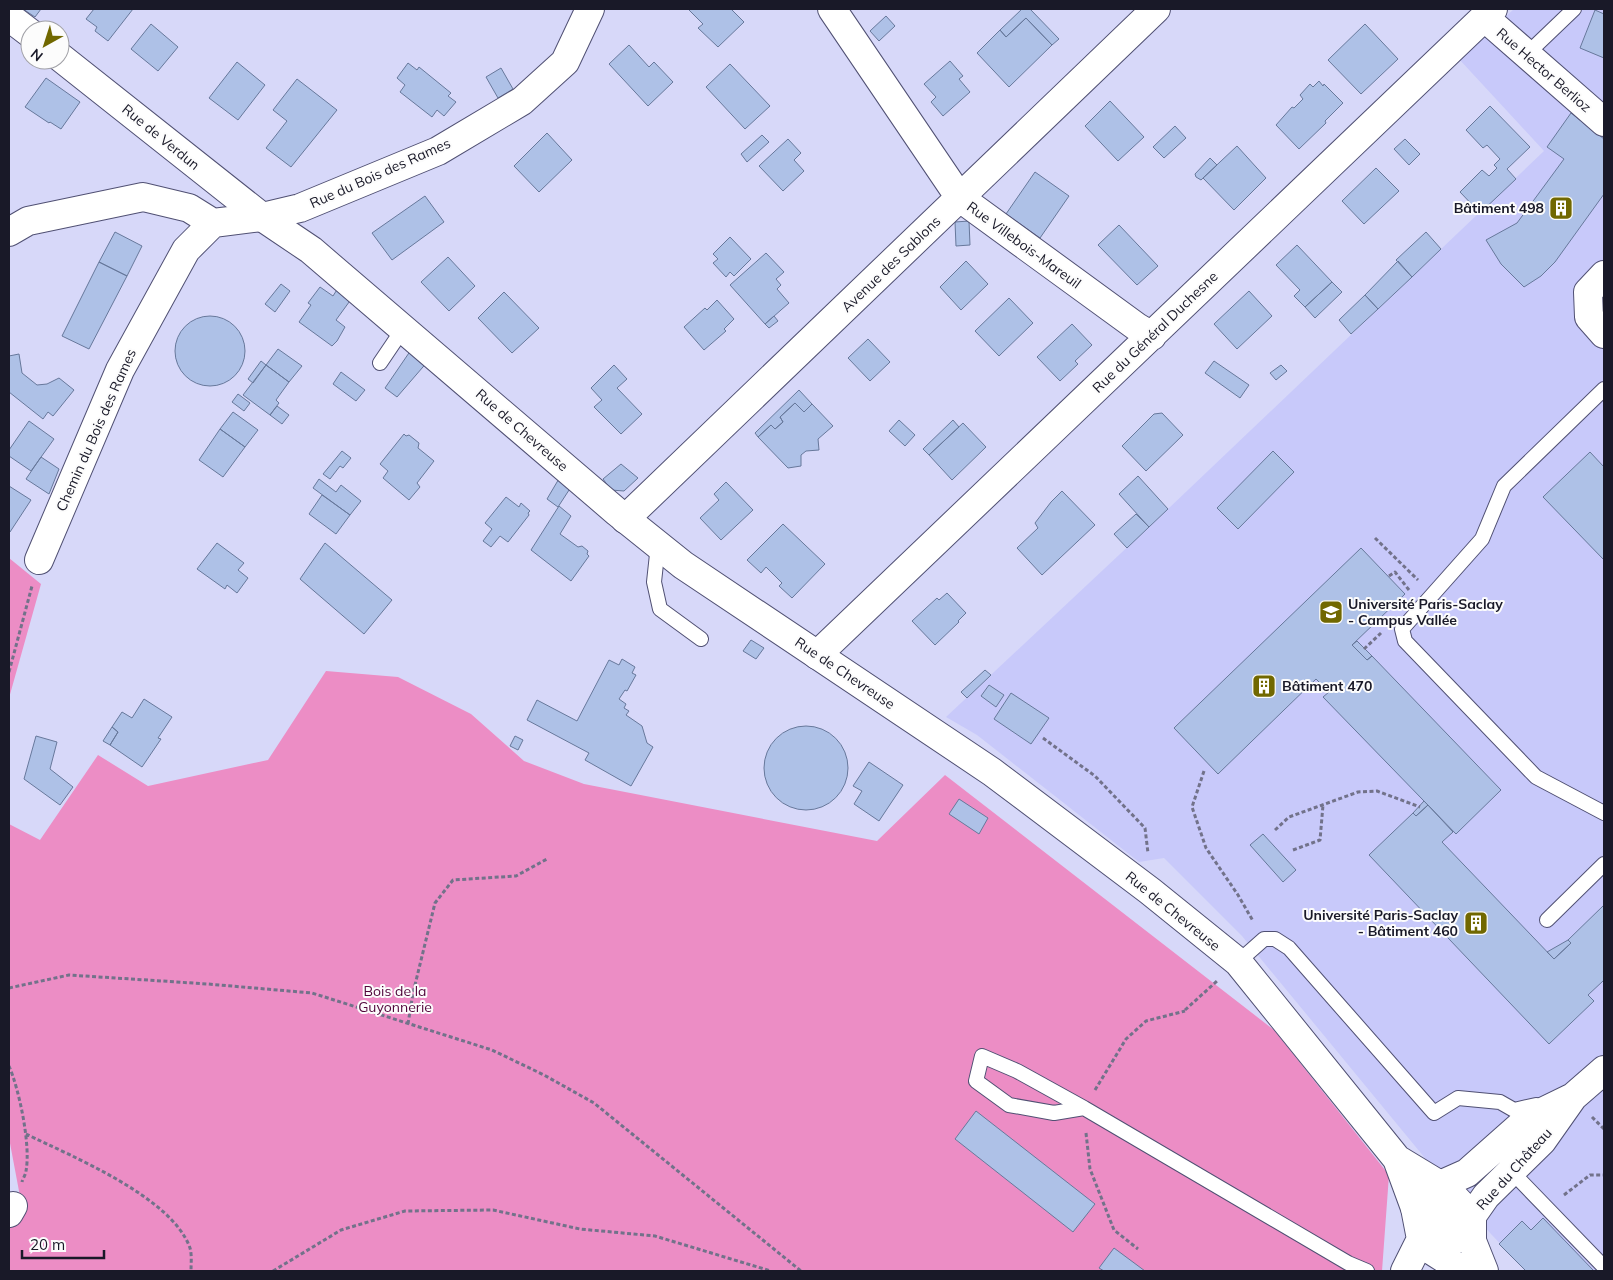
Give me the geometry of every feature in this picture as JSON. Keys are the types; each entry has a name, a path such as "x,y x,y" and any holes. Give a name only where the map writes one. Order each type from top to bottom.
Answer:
{"street":[{"name":"Rue du Bois des Rames","path":"262,217 300,208 438,151 522,101 565,62 590,9"},
{"name":"Rue Villebois-Mareuil","path":"832,9 960,198 1152,336"},
{"name":"Avenue des Sablons","path":"625,519 1156,9"},
{"name":"Rue Hector Berlioz","path":"1489,13 1528,54 1604,122"},
{"name":"Rue du Général Duchesne","path":"817,655 1489,13"},
{"path":"9,17 20,25"},
{"name":"Rue de Verdun","path":"70,65 262,217"},
{"path":"9,232 28,222 142,198 189,208 213,223 262,217"},
{"name":"Rue de Chevreuse","path":"262,217 311,250 625,519 683,565 992,772 1150,892 1238,962 1397,1159"},
{"name":"Chemin du Bois des Rames","path":"39,560 120,370 186,250 213,223"},
{"path":"1604,275 1588,292 1589,317 1604,334"},
{"name":"Rue du Château","path":"1458,1268 1466,1253 1472,1229 1486,1196 1542,1141 1573,1097 1604,1070"},
{"name":"Rue du Château","path":"1415,1208 1440,1185 1467,1173 1528,1119 1573,1097"},
{"path":"1397,1159 1440,1185 1453,1196 1472,1229 1484,1271"},
{"path":"1397,1159 1415,1208 1421,1239 1434,1252 1458,1268"},
{"path":"1415,1208 1436,1215 1450,1217 1472,1229"},
{"path":"1405,1271 1421,1239 1437,1234 1452,1234 1472,1229"},
{"path":"1417,1271 1458,1268"}],"lane":[{"path":"1528,54 1574,9"},
{"path":"380,364 403,329"},
{"path":"1604,389 1504,486 1482,539 1402,629 1405,641 1536,776 1604,813"},
{"path":"658,545 654,582 660,609 701,638"},
{"path":"1547,920 1604,864"},
{"path":"1238,962 1264,939 1275,939 1289,948 1434,1113 1458,1098 1500,1102 1514,1110 1573,1097"},
{"path":"1084,1108 1054,1113 1009,1105 976,1081 982,1056 1017,1071 1084,1108 1348,1263 1367,1271"},
{"path":"1512,1172 1604,1267"}],"path":[{"path":"1374,538 1434,594"},
{"path":"9,672 39,560"},
{"path":"1389,576 1395,572 1422,606"},
{"path":"1043,738 1095,776 1145,828 1150,892"},
{"path":"1204,771 1192,807 1206,848 1238,895 1264,939"},
{"path":"1275,830 1289,817 1358,792 1376,791 1420,807"},
{"path":"1293,850 1320,840 1323,804"},
{"path":"408,1024 413,993 435,903 453,880 516,876 547,859"},
{"path":"1185,1011 1238,962"},
{"path":"9,988 69,975 208,984 312,994 492,1050 544,1075 594,1103 801,1271"},
{"path":"9,1066 15,1079 26,1134 26,1171 11,1209"},
{"path":"26,1134 117,1180 159,1206 176,1223 191,1249 191,1271"},
{"path":"1548,1208 1590,1175 1604,1175"},
{"path":"273,1271 341,1230 405,1210 493,1210 580,1229 655,1236 771,1271"}],"shaded area":[{"name":"Université Paris-Saclay - Campus Vallée","path":"1514,9 1604,9 1604,1271 1526,1271 1429,1163 1242,936 1164,858 1139,862 977,735 946,717 1168,509 1544,151 1459,59"}],"green space":[{"path":"9,558 41,584 9,698"},
{"name":"Bois de la Guyonnerie","path":"326,671 398,677 471,714 524,761 584,784 877,841 945,775 1274,1030 1389,1175 1382,1271 9,1271 9,1227 22,1207 9,1138 9,824 40,840 98,755 148,786 268,760"}],"building":[{"path":"23,9 41,9 35,17"},
{"path":"94,9 133,9 108,41 95,31 97,27 86,19"},
{"path":"688,9 731,9 744,22 718,47 698,28 703,24"},
{"path":"1022,9 1030,9 1059,39 1052,45 1026,18 1006,37 1000,30"},
{"path":"1595,10 1604,14 1604,58 1580,48"},
{"path":"886,16 895,26 879,41 870,31"},
{"path":"1026,18 1052,45 1009,87 977,53 1000,30 1006,37"},
{"path":"151,24 178,47 158,71 131,49"},
{"path":"1365,24 1398,59 1361,94 1328,60"},
{"path":"629,45 649,67 654,62 673,82 648,106 609,64"},
{"path":"950,61 963,76 959,79 970,92 943,116 931,102 936,97 924,84"},
{"path":"237,62 265,85 238,120 209,98"},
{"path":"408,63 417,70 419,67 451,93 448,96 456,102 444,116 437,110 432,117 400,92 405,85 397,78"},
{"path":"730,64 770,106 745,129 706,87"},
{"path":"501,68 513,89 498,98 486,77"},
{"path":"46,78 80,102 61,129 25,107"},
{"path":"297,79 337,110 291,167 266,148 287,121 273,110"},
{"path":"1319,81 1343,103 1325,121 1326,123 1299,149 1276,125 1292,107 1294,108 1303,99 1300,95 1310,84 1313,87"},
{"path":"1110,101 1144,137 1118,161 1085,126"},
{"path":"1490,106 1530,147 1507,169 1516,179 1480,213 1460,192 1482,170 1489,176 1497,168 1494,165 1500,159 1487,145 1483,148 1466,130"},
{"name":"Bâtiment 498","path":"1571,113 1604,139 1604,194 1555,262 1541,276 1524,287 1501,264 1486,240 1517,223 1564,159 1547,147"},
{"path":"1175,126 1186,138 1164,158 1153,147"},
{"path":"547,133 572,160 539,192 514,166"},
{"path":"762,135 769,142 747,162 741,154"},
{"path":"788,139 801,153 794,160 804,171 783,191 759,166"},
{"path":"1405,139 1420,154 1409,165 1394,149"},
{"path":"1237,146 1266,178 1234,210 1203,178"},
{"path":"1210,158 1217,165 1201,180 1195,174"},
{"path":"1376,168 1399,191 1364,224 1342,201"},
{"path":"1035,172 1069,196 1040,238 1006,214"},
{"path":"425,196 444,222 392,260 372,233"},
{"path":"969,221 970,245 956,246 955,222"},
{"path":"1119,225 1158,266 1137,285 1098,245"},
{"path":"115,232 142,246 127,276 99,262"},
{"path":"1426,232 1441,249 1412,277 1396,260"},
{"path":"730,237 751,259 734,276 730,272 726,277 713,263 718,259 713,254"},
{"path":"1297,245 1332,282 1305,307 1294,296 1300,290 1276,265"},
{"path":"766,253 784,272 776,279 781,285 777,289 789,303 765,324 730,285"},
{"path":"448,257 475,286 449,311 421,282"},
{"path":"966,261 988,284 961,310 940,287"},
{"path":"1398,261 1412,277 1378,309 1365,295"},
{"path":"99,262 127,276 89,349 62,336"},
{"path":"1332,282 1342,292 1315,318 1305,307"},
{"path":"281,284 290,291 275,312 265,304"},
{"path":"320,287 333,296 338,288 352,298 336,320 345,327 332,346 299,322 311,305 308,303"},
{"path":"1249,291 1272,316 1237,349 1214,324"},
{"path":"504,292 539,328 512,353 478,318"},
{"path":"1365,295 1378,309 1351,334 1339,320"},
{"path":"1009,298 1033,323 999,356 975,331"},
{"path":"717,300 734,319 724,329 726,331 704,350 684,327"},
{"path":"210,316 223,319 235,326 242,338 245,351 242,364 235,376 223,383 210,386 197,383 185,376 178,364 175,351 178,338 185,326 197,319"},
{"path":"774,316 778,321 769,328 765,324"},
{"path":"1072,324 1092,345 1075,361 1078,364 1060,381 1037,357"},
{"path":"868,339 890,362 870,381 848,358"},
{"path":"413,347 429,360 397,397 385,388"},
{"path":"278,349 302,366 289,382 266,365"},
{"path":"19,354 22,373 37,385 47,384 59,378 74,390 53,416 48,412 43,419 9,392 9,356"},
{"path":"261,361 266,365 253,383 248,379"},
{"path":"1214,361 1249,385 1240,398 1205,373"},
{"path":"266,365 289,382 276,400 279,403 270,415 243,395"},
{"path":"614,365 627,379 617,388 642,414 621,434 594,407 602,400 591,388"},
{"path":"1281,365 1287,371 1276,380 1270,373"},
{"path":"341,372 365,390 356,401 333,384"},
{"path":"799,390 812,404 804,412 795,403 780,417 783,422 775,429 771,425 758,437 755,433"},
{"path":"238,394 250,403 244,411 232,402"},
{"path":"795,403 804,412 812,404 833,426 818,439 819,450 806,451 801,455 801,466 788,468 758,437 771,425 775,429 783,422 780,417"},
{"path":"277,406 289,415 282,424 270,415"},
{"path":"233,412 258,430 245,447 220,429"},
{"path":"1162,413 1183,435 1146,471 1122,446 1154,414"},
{"path":"899,420 915,435 905,446 889,431"},
{"path":"953,420 959,427 929,455 923,449"},
{"path":"29,421 54,439 31,471 9,456 9,450"},
{"path":"963,423 986,447 952,480 929,455"},
{"path":"220,429 245,447 223,477 199,460"},
{"path":"404,434 406,436 409,435 419,443 418,448 434,461 417,483 420,487 409,500 383,478 388,471 380,464"},
{"path":"342,451 351,458 343,468 340,466 330,479 323,474"},
{"path":"1273,451 1294,472 1238,529 1217,508"},
{"path":"1590,452 1604,467 1604,560 1543,497"},
{"path":"41,457 59,469 49,494 26,479"},
{"path":"621,464 638,478 624,491 611,490 603,479"},
{"path":"1138,476 1168,509 1149,527 1119,494"},
{"path":"560,477 571,487 558,507 547,499"},
{"path":"319,479 336,492 341,485 361,501 350,515 313,488"},
{"path":"726,482 753,510 721,540 700,518 719,500 714,494"},
{"path":"9,486 31,500 10,532 9,532"},
{"path":"1062,491 1095,525 1042,575 1017,548 1038,528 1035,523"},
{"path":"322,495 350,515 336,534 309,514"},
{"path":"506,497 519,507 521,503 530,511 529,515 508,542 500,536 491,547 483,541 492,529 485,523"},
{"path":"559,506 571,516 560,534 578,547 582,546 588,551 587,554 589,556 571,581 531,550"},
{"path":"1136,514 1149,527 1127,548 1114,534"},
{"path":"783,524 825,564 792,598 779,586 782,583 766,567 761,573 747,560"},
{"path":"217,543 244,563 238,570 248,578 237,593 227,585 225,589 197,569"},
{"path":"325,543 392,600 364,634 300,579"},
{"name":"Bâtiment 470","path":"1361,548 1405,594 1352,645 1367,660 1372,656 1501,790 1456,834 1323,697 1329,692 1316,679 1218,774 1174,728"},
{"path":"947,593 966,613 935,645 912,621 937,598 939,600"},
{"path":"751,640 764,648 756,659 743,651"},
{"path":"1357,641 1372,656 1367,660 1352,645"},
{"path":"622,659 635,667 632,673 636,675 627,691 625,690 619,699 626,704 624,708 629,711 626,715 642,726 647,743 653,747 631,786 585,760 589,753 527,720 537,700 577,721 609,660 619,665"},
{"path":"985,670 991,675 967,698 961,692"},
{"path":"989,685 1004,695 996,707 981,696"},
{"path":"1011,693 1049,718 1031,744 994,719"},
{"path":"144,699 172,717 158,738 161,739 142,767 110,745 118,732 112,727 122,712 132,718"},
{"path":"806,726 829,733 841,745 848,768 841,791 829,803 806,810 783,803 771,791 764,768 771,745 783,733"},
{"path":"112,727 118,732 110,745 103,741"},
{"path":"36,736 57,742 50,769 73,787 60,805 24,779"},
{"path":"515,736 523,740 518,750 510,746"},
{"path":"869,762 903,785 879,821 854,804 862,791 853,786"},
{"path":"959,799 988,818 979,834 949,814"},
{"path":"1424,801 1428,805 1416,816 1413,813"},
{"name":"Université Paris-Saclay - Bâtiment 460","path":"1428,805 1453,832 1442,842 1554,959 1571,943 1568,940 1604,905 1604,982 1588,995 1594,1001 1549,1044 1369,855 1413,813 1416,816"},
{"path":"1263,834 1296,870 1283,882 1250,845"},
{"path":"1568,940 1571,943 1554,959 1547,952"},
{"path":"976,1111 1095,1204 1073,1232 955,1139"},
{"path":"1543,1218 1594,1271 1526,1271 1499,1244 1522,1221 1531,1230"},
{"path":"1114,1248 1145,1271 1104,1271 1099,1268"}],"place":[{"name":"Bâtiment 498","path":"1561,208"},
{"name":"Université Paris-Saclay - Campus Vallée","path":"1331,612"},
{"name":"Bâtiment 470","path":"1264,686"},
{"name":"Université Paris-Saclay - Bâtiment 460","path":"1476,923"}]}
